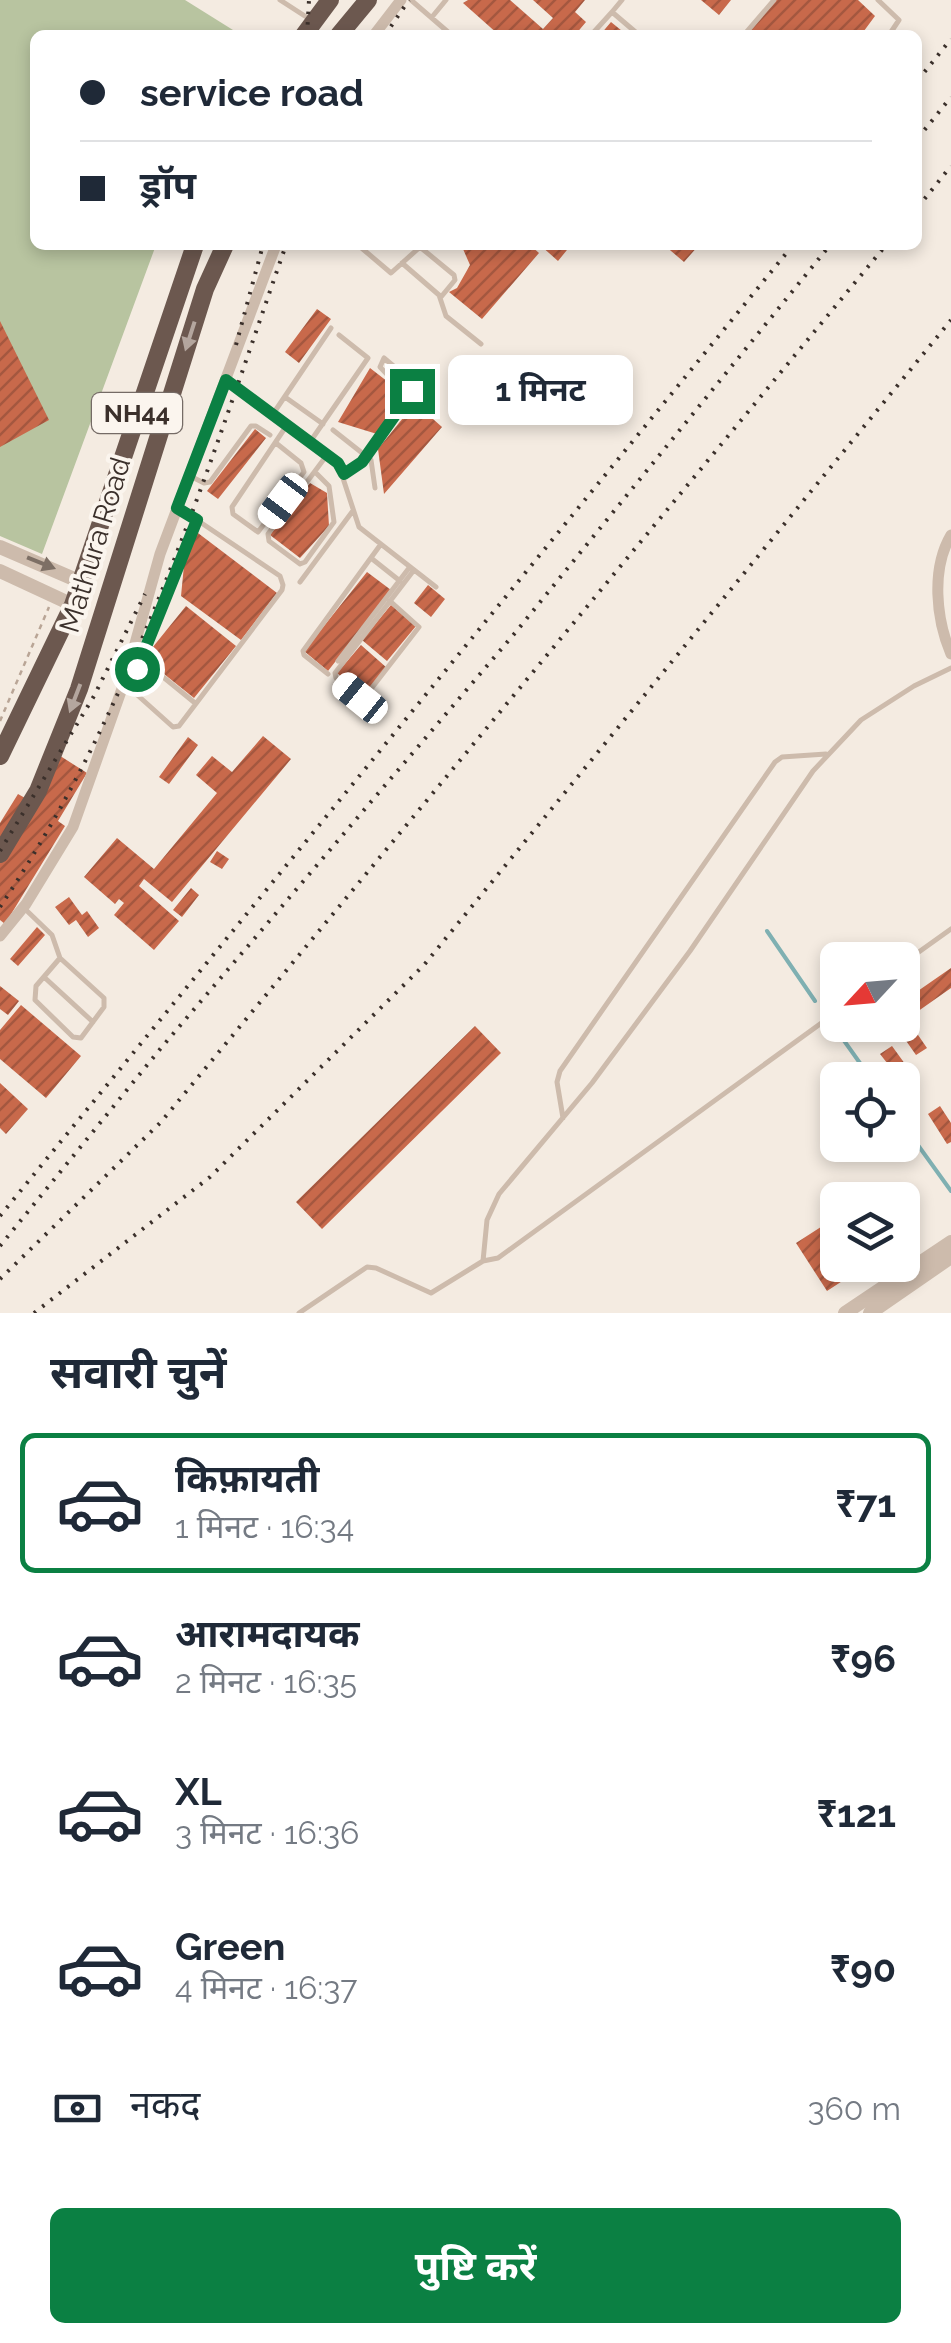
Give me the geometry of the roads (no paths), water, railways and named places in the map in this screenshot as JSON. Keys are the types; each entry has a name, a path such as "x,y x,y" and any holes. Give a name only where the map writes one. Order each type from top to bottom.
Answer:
{"highway":[{"path":"309,28 330,0"},
{"path":"343,30 368,0"},
{"name":"Mathura Road","path":"0,756 73,606 192,250"},
{"name":"Mathura Road","path":"0,854 38,791 80,689 205,289 223,250"}],"street":[{"path":"378,30 401,0"},
{"path":"0,936 73,827 126,685 160,554 274,250"},
{"path":"951,535 940,566 951,654"},
{"path":"0,548 81,582"},
{"path":"0,571 73,606"},
{"path":"844,1313 951,1242"},
{"path":"870,1313 951,1256"}],"lane":[{"path":"280,0 309,28"},
{"path":"410,0 446,30"},
{"path":"432,18 446,0"},
{"path":"596,30 622,0"},
{"path":"748,30 774,0"},
{"path":"878,0 899,20 892,30"},
{"path":"612,12 633,30"},
{"path":"364,250 391,273 415,250"},
{"path":"422,250 454,275 455,280 440,297"},
{"path":"402,262 440,297 446,316 481,344"},
{"path":"272,414 331,328"},
{"path":"310,442 368,358 339,335"},
{"path":"344,474 357,468 367,456 412,391 409,380 384,358 380,367 398,386"},
{"path":"226,380 338,463 359,527 436,588"},
{"path":"284,397 323,424"},
{"path":"276,443 305,469 258,532 233,514 232,507 287,425"},
{"path":"190,476 204,484 210,482 252,426 270,435"},
{"path":"333,430 367,456 376,488"},
{"path":"315,472 329,486 334,522 306,562 300,564 268,536 327,455"},
{"path":"177,508 197,520 280,576 284,585 179,726 173,727 126,685 142,660 197,520"},
{"path":"300,582 352,511"},
{"path":"328,674 303,651 381,544"},
{"path":"371,558 400,580"},
{"path":"338,661 412,568"},
{"path":"390,601 418,629 364,698 360,698 335,673 412,568"},
{"path":"142,660 193,706"},
{"path":"483,1261 487,1220 493,1203 690,951 786,807 828,754 862,720 914,686 951,668"},
{"path":"563,1118 557,1082 560,1071 771,767 782,758 828,754"},
{"path":"23,907 52,935 60,958 104,998 104,1007 83,1036 76,1038 40,1008 34,994 60,958"},
{"path":"920,951 951,929"},
{"path":"43,977 93,1022"},
{"path":"299,1313 367,1267 431,1293 483,1261 498,1258 820,1024"}],"waterway":[{"path":"767,931 815,1001"},
{"path":"845,1042 859,1062"},
{"path":"920,1148 951,1191"}],"railway":[{"path":"307,30 309,0"},
{"path":"388,30 409,0"},
{"path":"922,75 951,39"},
{"path":"922,133 951,97"},
{"path":"922,202 951,166"},
{"path":"236,345 262,250"},
{"path":"0,907 91,751 129,669 196,501 284,250"},
{"path":"0,1216 789,250"},
{"path":"0,1246 161,1048 515,633 826,250"},
{"path":"0,1279 161,1122 882,250"},
{"path":"34,1313 210,1177 424,965 951,320"},
{"path":"0,851 94,696 145,594"}]}
